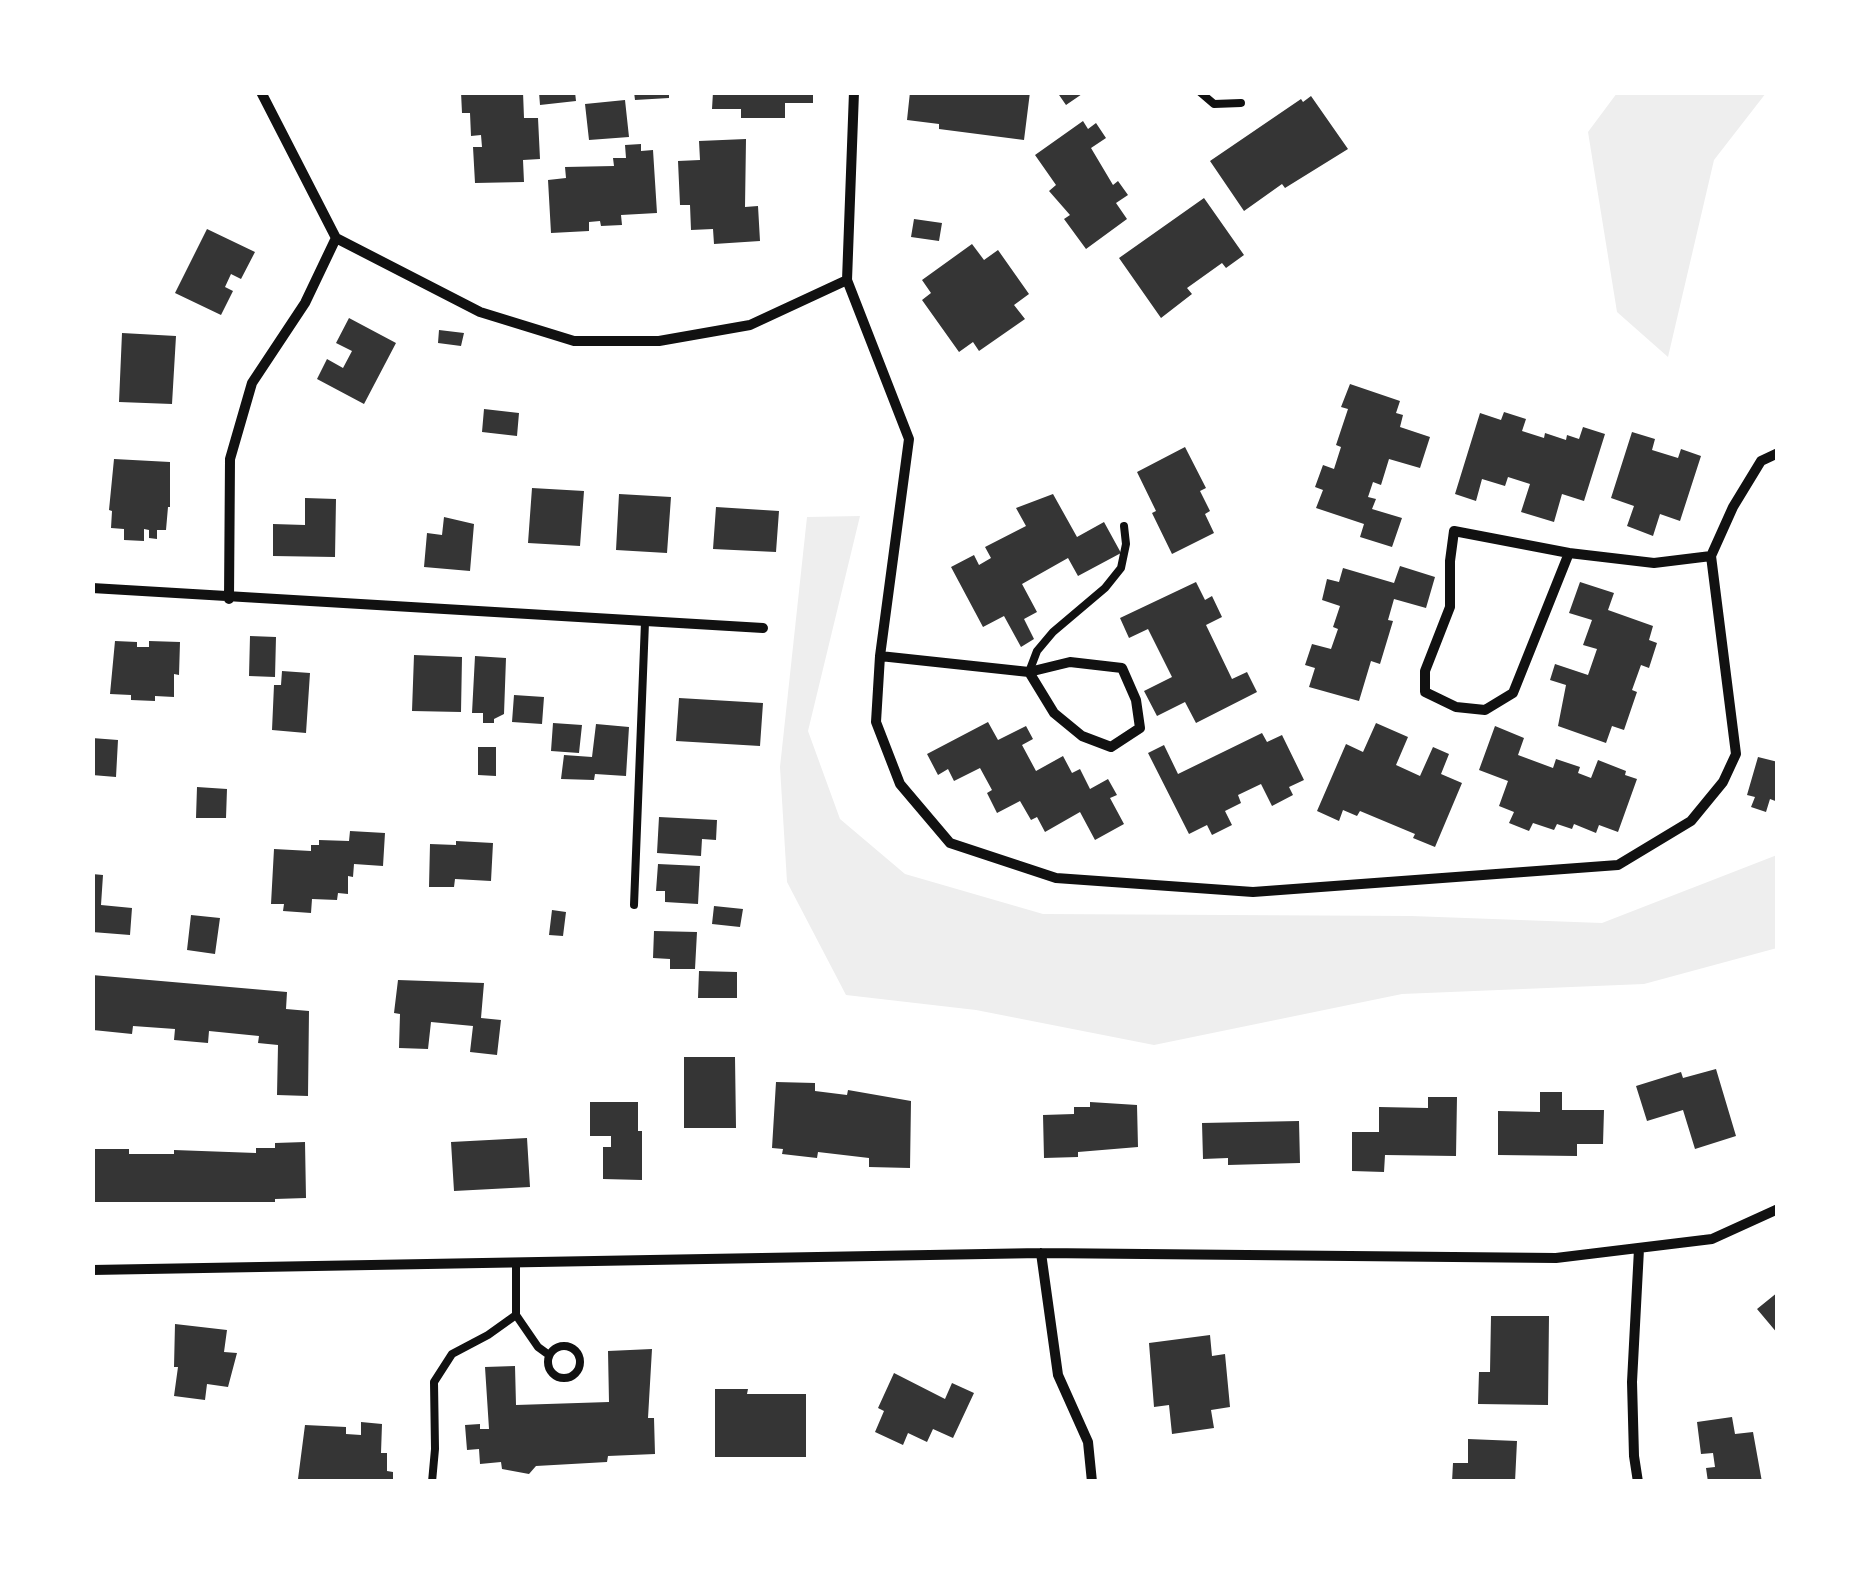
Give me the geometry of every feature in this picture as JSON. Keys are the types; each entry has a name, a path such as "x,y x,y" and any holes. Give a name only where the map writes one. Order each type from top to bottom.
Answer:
{"street":[{"path":"261,92 336,238 480,312 574,341 659,341 750,325 847,280"},
{"path":"854,92 847,280 909,439 880,656 876,722 900,784 950,844 1056,878 1254,892 1618,864 1690,821 1723,782 1736,754 1712,556 1733,507 1761,462 1778,453"},
{"path":"229,598 230,459 246,402 252,383 305,302 336,238"},
{"path":"1569,553 1513,694 1485,710 1456,706 1425,692 1425,672 1450,607 1454,531 1654,564 1712,556"},
{"path":"92,588 762,628"},
{"path":"880,656 1030,672 1070,662 1122,668 1136,700 1140,728 1111,747 1082,736 1054,713 1030,672"},
{"path":"92,1270 1041,1253 1556,1258 1712,1238 1778,1210"},
{"path":"1638,1482 1632,1382 1639,1249"},
{"path":"1041,1253 1058,1375 1088,1442 1092,1482"}],"lane":[{"path":"1200,92 1214,104 1241,102"},
{"path":"1030,672 1037,652 1053,632 1105,588 1121,568 1126,554 1124,526"},
{"path":"634,905 645,622"},
{"path":"516,1262 516,1315 538,1347 549,1355"},
{"path":"432,1482 436,1449 434,1382 452,1354 516,1315"},
{"path":"557,1347 573,1349 579,1358 578,1369 570,1377 556,1376 549,1369 549,1355 557,1347"}],"shaded area":[{"path":"1617,93 1766,93 1714,160 1668,357 1617,312 1588,132"},
{"path":"860,516 808,731 840,819 905,874 1043,914 1411,916 1602,923 1777,855 1777,948 1644,984 1402,994 1154,1045 976,1010 846,995 787,882 780,767 807,517"}],"building":[{"path":"461,92 523,92 524,118 538,118 540,159 523,160 524,182 475,183 473,147 482,147 481,135 471,136 470,113 462,113"},
{"path":"539,92 575,92 576,101 540,105"},
{"path":"634,92 669,92 669,98 635,100"},
{"path":"713,92 813,92 813,103 785,103 785,118 741,118 741,109 712,109"},
{"path":"910,92 1030,92 1024,140 939,129 939,124 907,120"},
{"path":"1057,92 1085,92 1066,105"},
{"path":"1311,96 1348,149 1285,188 1282,184 1244,211 1210,161"},
{"path":"625,100 629,137 589,140 585,104"},
{"path":"1083,121 1088,129 1096,123 1106,138 1091,148 1113,185 1118,181 1128,195 1116,203 1127,219 1086,249 1064,219 1070,215 1049,191 1056,185 1035,155"},
{"path":"746,139 745,207 758,206 760,241 714,244 713,229 691,230 690,205 680,205 678,161 700,160 699,141"},
{"path":"641,144 641,151 653,150 657,213 621,215 622,225 589,222 589,231 551,233 548,180 566,178 565,167 614,166 613,158 626,158 625,145"},
{"path":"1204,198 1244,255 1226,268 1222,263 1187,288 1192,294 1161,318 1119,258"},
{"path":"914,219 942,223 939,241 911,237"},
{"path":"207,229 255,252 241,279 231,274 225,287 233,291 221,315 175,293"},
{"path":"972,244 984,260 998,250 1029,294 1014,305 1025,319 979,351 973,342 959,352 922,300 931,293 922,280"},
{"path":"349,318 396,343 364,404 317,379 327,359 343,368 352,351 336,343"},
{"path":"439,330 464,333 461,346 438,343"},
{"path":"122,333 176,336 172,404 119,402"},
{"path":"1350,384 1400,401 1396,413 1403,415 1400,427 1430,437 1420,468 1389,459 1381,485 1373,482 1368,497 1376,499 1372,509 1402,518 1392,547 1360,537 1364,524 1316,508 1323,490 1315,487 1323,465 1334,469 1341,447 1336,445 1348,409 1341,407"},
{"path":"484,409 519,413 517,436 482,432"},
{"path":"1504,412 1526,419 1522,431 1544,438 1545,433 1566,440 1567,435 1579,439 1583,427 1605,434 1584,501 1562,494 1554,522 1521,512 1530,484 1508,477 1505,486 1482,479 1476,501 1455,494 1480,413 1501,420"},
{"path":"1632,432 1655,439 1652,450 1678,458 1681,449 1701,456 1680,521 1660,514 1653,536 1627,526 1634,506 1611,498"},
{"path":"1185,447 1206,488 1200,491 1210,511 1205,514 1214,533 1172,554 1137,472"},
{"path":"114,459 170,462 170,507 166,530 157,530 157,539 149,538 149,530 144,529 144,541 124,540 124,529 111,528"},
{"path":"532,488 584,491 580,546 528,543"},
{"path":"619,494 671,497 667,553 616,550"},
{"path":"1053,494 1077,537 1104,522 1121,553 1078,576 1068,558 1022,584 1037,612 1024,619 1034,639 1021,647 1004,616 983,627 951,567 974,555 979,565 991,558 985,547 1026,526 1016,508"},
{"path":"305,498 336,499 335,557 273,556 273,524 305,525"},
{"path":"716,507 779,511 776,552 713,549"},
{"path":"444,517 474,524 470,571 424,567 427,533 442,535"},
{"path":"1400,566 1435,577 1426,608 1394,599 1388,620 1393,621 1380,664 1371,661 1359,701 1309,687 1315,668 1305,665 1312,644 1331,649 1338,629 1333,627 1340,606 1322,600 1327,579 1339,582 1343,568 1394,583"},
{"path":"1196,582 1205,600 1212,596 1222,617 1206,625 1232,679 1247,672 1257,692 1196,723 1185,702 1157,716 1144,691 1172,677 1148,629 1129,638 1120,618"},
{"path":"1580,582 1614,593 1608,610 1653,626 1649,640 1657,643 1649,668 1641,665 1624,730 1612,726 1606,743 1558,726 1566,685 1550,680 1555,664 1588,675 1597,649 1583,645 1592,620 1569,613"},
{"path":"250,636 276,637 275,677 249,676"},
{"path":"115,641 137,642 137,647 149,647 149,641 180,642 174,697 131,700 131,695 110,694"},
{"path":"414,655 462,657 461,712 412,711"},
{"path":"475,656 506,658 504,714 494,723 483,723 483,713 472,713"},
{"path":"282,671 310,673 306,733 272,730 274,685 281,685"},
{"path":"514,695 544,697 542,724 512,722"},
{"path":"679,698 763,703 760,746 676,741"},
{"path":"988,722 998,740 1026,726 1033,739 1022,745 1036,771 1063,756 1072,773 1080,769 1090,789 1108,779 1117,795 1110,798 1124,824 1095,840 1080,812 1045,832 1037,817 1031,820 1020,801 997,813 987,793 992,790 980,768 954,781 948,769 938,775 927,754"},
{"path":"553,723 582,725 579,753 551,751"},
{"path":"1376,723 1408,737 1396,765 1420,776 1433,747 1449,754 1441,774 1462,783 1435,847 1413,838 1415,834 1360,811 1357,816 1343,810 1339,821 1317,811 1346,744 1363,752"},
{"path":"596,724 629,727 626,776 595,774 594,780 561,779 564,755 592,757"},
{"path":"1495,726 1524,738 1518,755 1553,768 1556,759 1580,767 1578,773 1591,778 1598,760 1637,779 1618,832 1599,825 1596,833 1574,824 1572,829 1557,824 1554,830 1533,823 1529,831 1509,823 1514,812 1499,806 1508,781 1479,770"},
{"path":"1262,733 1267,742 1282,735 1304,780 1289,787 1293,795 1272,806 1261,784 1238,795 1241,803 1225,811 1232,825 1212,835 1207,825 1189,834 1148,753 1164,745 1178,774"},
{"path":"92,738 118,740 116,777 92,775"},
{"path":"478,747 496,747 496,776 478,775"},
{"path":"1758,757 1778,762 1778,802 1770,799 1766,812 1751,807 1755,797 1747,795"},
{"path":"197,787 227,789 226,818 196,818"},
{"path":"659,817 717,820 716,840 702,839 701,856 657,853"},
{"path":"350,831 385,833 383,866 354,864 353,877 348,876 348,894 338,893 337,900 312,899 311,913 283,911 284,904 271,904 274,849 311,851 311,845 319,845 319,840 349,841"},
{"path":"456,841 493,843 491,881 455,879 454,887 429,887 430,844 456,845"},
{"path":"658,864 700,866 698,904 665,902 665,891 656,891"},
{"path":"92,874 103,875 101,905 132,908 130,935 92,932"},
{"path":"714,906 743,909 740,927 712,924"},
{"path":"552,910 566,912 563,936 549,935"},
{"path":"191,915 220,918 215,954 187,950"},
{"path":"654,931 697,932 695,969 670,969 670,959 653,958"},
{"path":"699,971 737,972 737,998 698,998"},
{"path":"92,975 287,992 286,1009 309,1011 308,1096 277,1095 278,1045 258,1043 259,1036 209,1031 208,1043 174,1040 175,1029 133,1026 132,1034 93,1030"},
{"path":"398,980 484,983 481,1018 501,1020 497,1055 470,1052 473,1026 431,1022 428,1049 399,1048 400,1014 394,1013"},
{"path":"684,1057 735,1057 736,1128 684,1128"},
{"path":"1716,1069 1736,1136 1695,1149 1683,1110 1647,1121 1636,1086 1681,1072 1683,1078"},
{"path":"776,1082 815,1083 815,1091 847,1095 848,1090 911,1101 910,1168 869,1167 869,1158 818,1152 817,1158 782,1154 783,1149 772,1148"},
{"path":"1540,1092 1562,1092 1562,1110 1604,1110 1603,1144 1577,1144 1577,1156 1498,1155 1498,1111 1540,1112"},
{"path":"1428,1097 1457,1097 1456,1156 1385,1155 1384,1172 1352,1171 1352,1132 1379,1132 1379,1107 1428,1108"},
{"path":"590,1102 638,1102 642,1180 603,1179 603,1147 611,1147 611,1136 590,1136"},
{"path":"1090,1102 1137,1105 1138,1147 1044,1158 1043,1115 1074,1114 1074,1107 1090,1107"},
{"path":"1299,1121 1300,1163 1228,1165 1228,1158 1203,1159 1202,1123"},
{"path":"527,1138 530,1187 454,1191 451,1142"},
{"path":"305,1142 306,1198 275,1202 92,1202 92,1149 129,1149 129,1154 174,1154 174,1150 256,1153 256,1148 275,1148 275,1143"},
{"path":"1778,1292 1778,1334 1757,1309"},
{"path":"1491,1316 1549,1316 1548,1405 1478,1404 1479,1372 1490,1372"},
{"path":"175,1324 227,1330 224,1352 237,1353 228,1387 207,1384 205,1400 174,1396 178,1367 174,1367"},
{"path":"1210,1335 1212,1356 1225,1354 1230,1407 1211,1410 1214,1428 1172,1434 1169,1405 1154,1407 1149,1343"},
{"path":"652,1349 648,1418 654,1418 655,1454 608,1456 607,1462 536,1466 529,1474 502,1469 501,1462 480,1464 479,1449 467,1450 465,1425 480,1424 480,1429 489,1429 485,1367 515,1366 516,1405 609,1402 608,1351"},
{"path":"894,1373 945,1399 952,1383 974,1393 953,1438 933,1429 927,1442 908,1433 903,1445 875,1432 884,1411 878,1408"},
{"path":"715,1389 748,1389 747,1394 806,1394 806,1457 715,1457"},
{"path":"1732,1417 1735,1434 1753,1432 1762,1482 1708,1482 1706,1468 1715,1467 1713,1453 1701,1454 1697,1422"},
{"path":"361,1422 382,1424 381,1453 387,1453 387,1471 393,1472 393,1482 298,1479 305,1425 346,1427 346,1434 361,1435"},
{"path":"1468,1439 1517,1441 1515,1482 1452,1482 1453,1463 1468,1463"}]}
